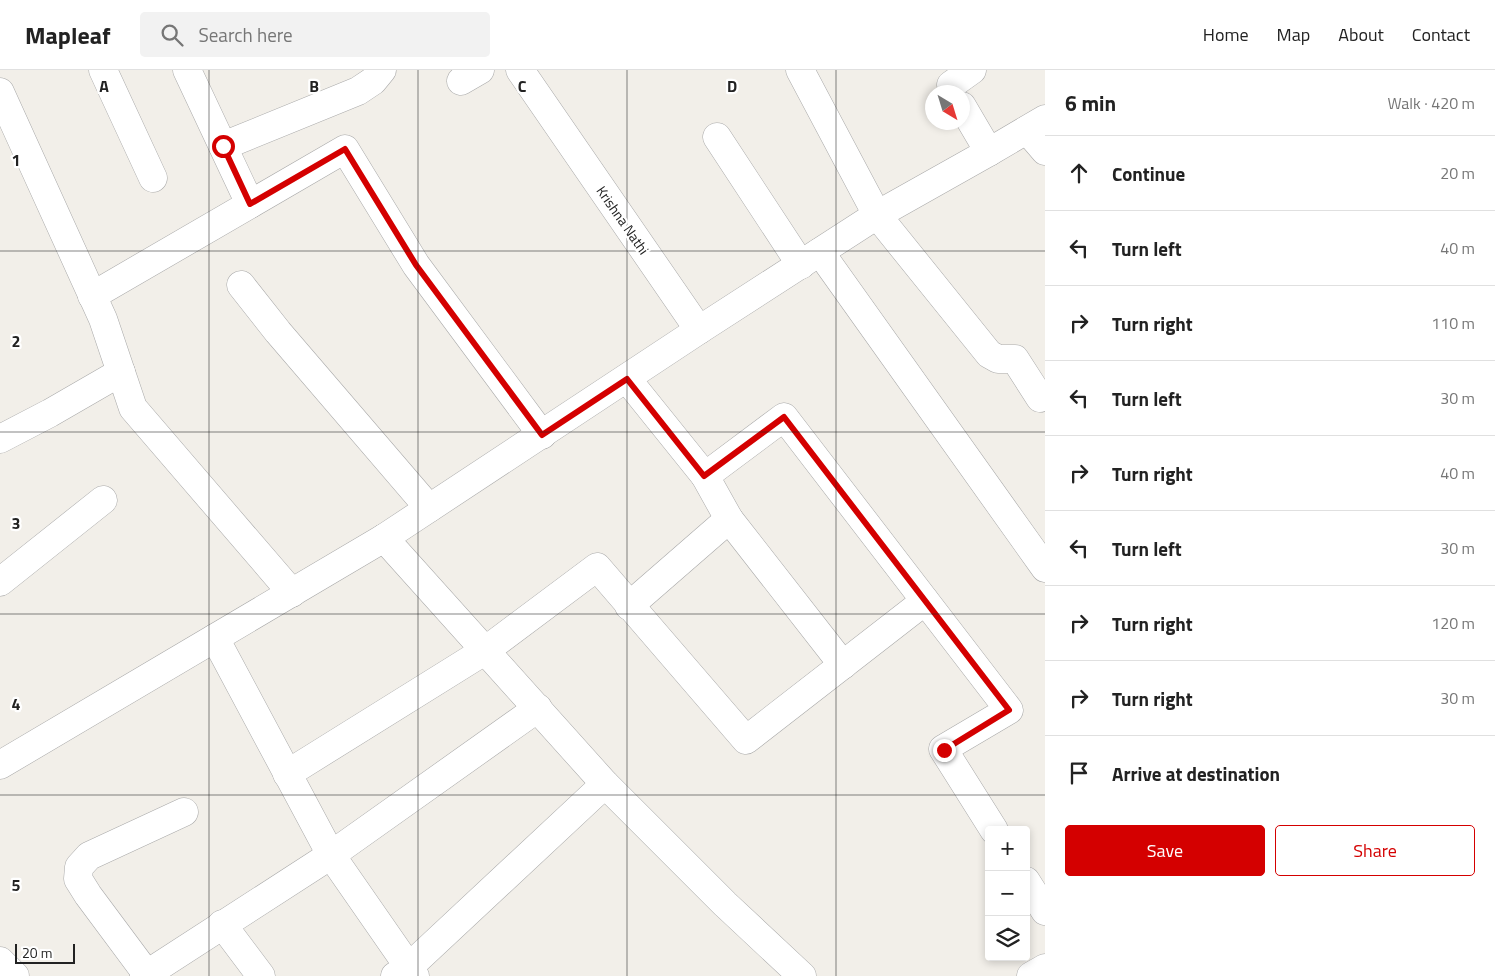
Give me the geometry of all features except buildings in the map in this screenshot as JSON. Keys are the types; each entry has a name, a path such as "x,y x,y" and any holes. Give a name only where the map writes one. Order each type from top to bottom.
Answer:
{"street":[{"path":"103,70 153,178"},
{"path":"187,70 250,204"},
{"path":"223,146 358,91 373,81 382,70"},
{"name":"Krishna Nathi","path":"520,70 699,330"},
{"path":"800,70 877,215 989,354 998,359 1015,359 1043,399"},
{"path":"0,92 103,319 132,408 292,593"},
{"path":"970,113 989,152"},
{"path":"0,765 384,538 877,215 1036,124 1045,151"},
{"path":"717,137 811,258 1045,568"},
{"path":"92,296 345,149 416,265 542,435"},
{"path":"240,285 429,508"},
{"path":"0,439 121,372"},
{"path":"627,379 704,476 729,519 843,665"},
{"path":"704,476 784,417 1009,710 944,750 992,826"},
{"path":"0,582 103,500"},
{"path":"630,606 729,519"},
{"path":"384,538 604,784 725,904 802,976"},
{"path":"287,774 486,650 597,567 746,740 925,601"},
{"path":"215,638 331,855 406,973 604,784"},
{"path":"184,812 89,856 79,867 78,879 145,975 331,855 538,708"},
{"path":"1030,887 1045,911"},
{"path":"222,924 261,976"},
{"path":"0,961 15,976"},
{"path":"1031,976 1045,968"}],"route":[{"path":"223,146 250,204 345,149 416,265 542,435 627,379 704,476 784,417 1009,710 944,750"}]}
